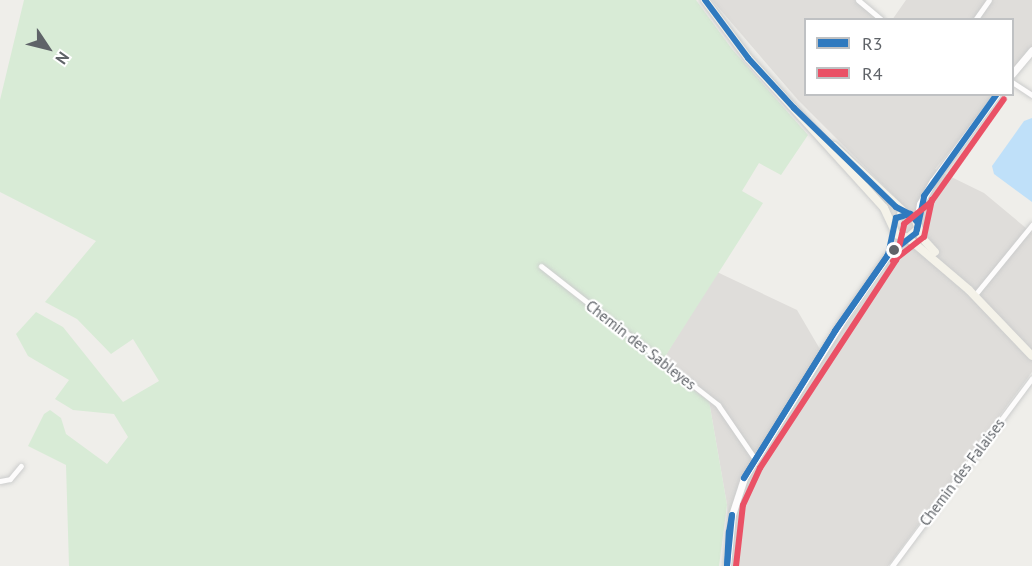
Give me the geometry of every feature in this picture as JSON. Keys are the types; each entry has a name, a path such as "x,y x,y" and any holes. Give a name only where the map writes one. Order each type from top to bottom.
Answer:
{"main road":[{"path":"705,0 742,51 884,208 894,227 971,293 1032,356"},
{"path":"794,108 906,213 971,293"},
{"path":"894,227 906,213"},
{"path":"907,238 917,225"}],"street":[{"path":"858,0 880,18"},
{"path":"976,18 989,0"},
{"path":"1014,72 1032,50"},
{"path":"1014,83 1032,95"},
{"path":"906,213 924,196 996,96"},
{"path":"917,225 924,196"},
{"path":"971,293 1032,225"},
{"path":"888,255 894,227"},
{"path":"727,566 735,503 755,459 888,255 907,238"},
{"name":"Chemin des Sableyes","path":"541,266 718,405 755,459"},
{"name":"Chemin des Falaises","path":"892,566 1032,378"},
{"path":"0,481 10,479 21,466"}],"shaded area":[{"path":"712,0 855,0 878,18 804,18 804,96 994,96 935,169 984,193 1032,233 1032,372 888,566 731,566 727,505 709,401 659,366 717,272 797,310 824,356 884,272 906,208 798,100"},
{"path":"906,0 1032,0 1032,48 1014,71 1014,18 893,18"}],"green space":[{"path":"24,0 696,0 732,49 808,135 781,175 759,163 742,191 763,203 659,366 709,401 727,505 719,566 69,566 66,465 28,446 44,414 50,410 61,418 66,434 107,464 128,437 114,414 73,410 55,399 69,380 28,356 16,334 36,312 63,327 123,402 159,381 133,339 111,354 77,319 45,302 96,241 0,192 0,100"}],"water":[{"path":"1032,118 1032,202 994,174 992,166 1024,121"}],"transit line":[{"name":"R3","path":"705,0 748,58 794,108 896,207 914,216"},
{"name":"R3","path":"917,230 924,196 996,96"},
{"name":"R4","path":"736,566 743,505 760,468 896,260 904,224 931,202 1004,99"},
{"name":"R4","path":"893,261 924,237 932,200"},
{"name":"R3","path":"910,214 918,223 916,233 888,255 896,218 910,214"},
{"name":"R3","path":"835,331 888,255"},
{"name":"R3","path":"835,331 888,255"},
{"name":"R3","path":"744,478 835,331"},
{"name":"R3","path":"744,478 835,331"},
{"name":"R3","path":"732,515 727,566 729,532 732,515"}]}
